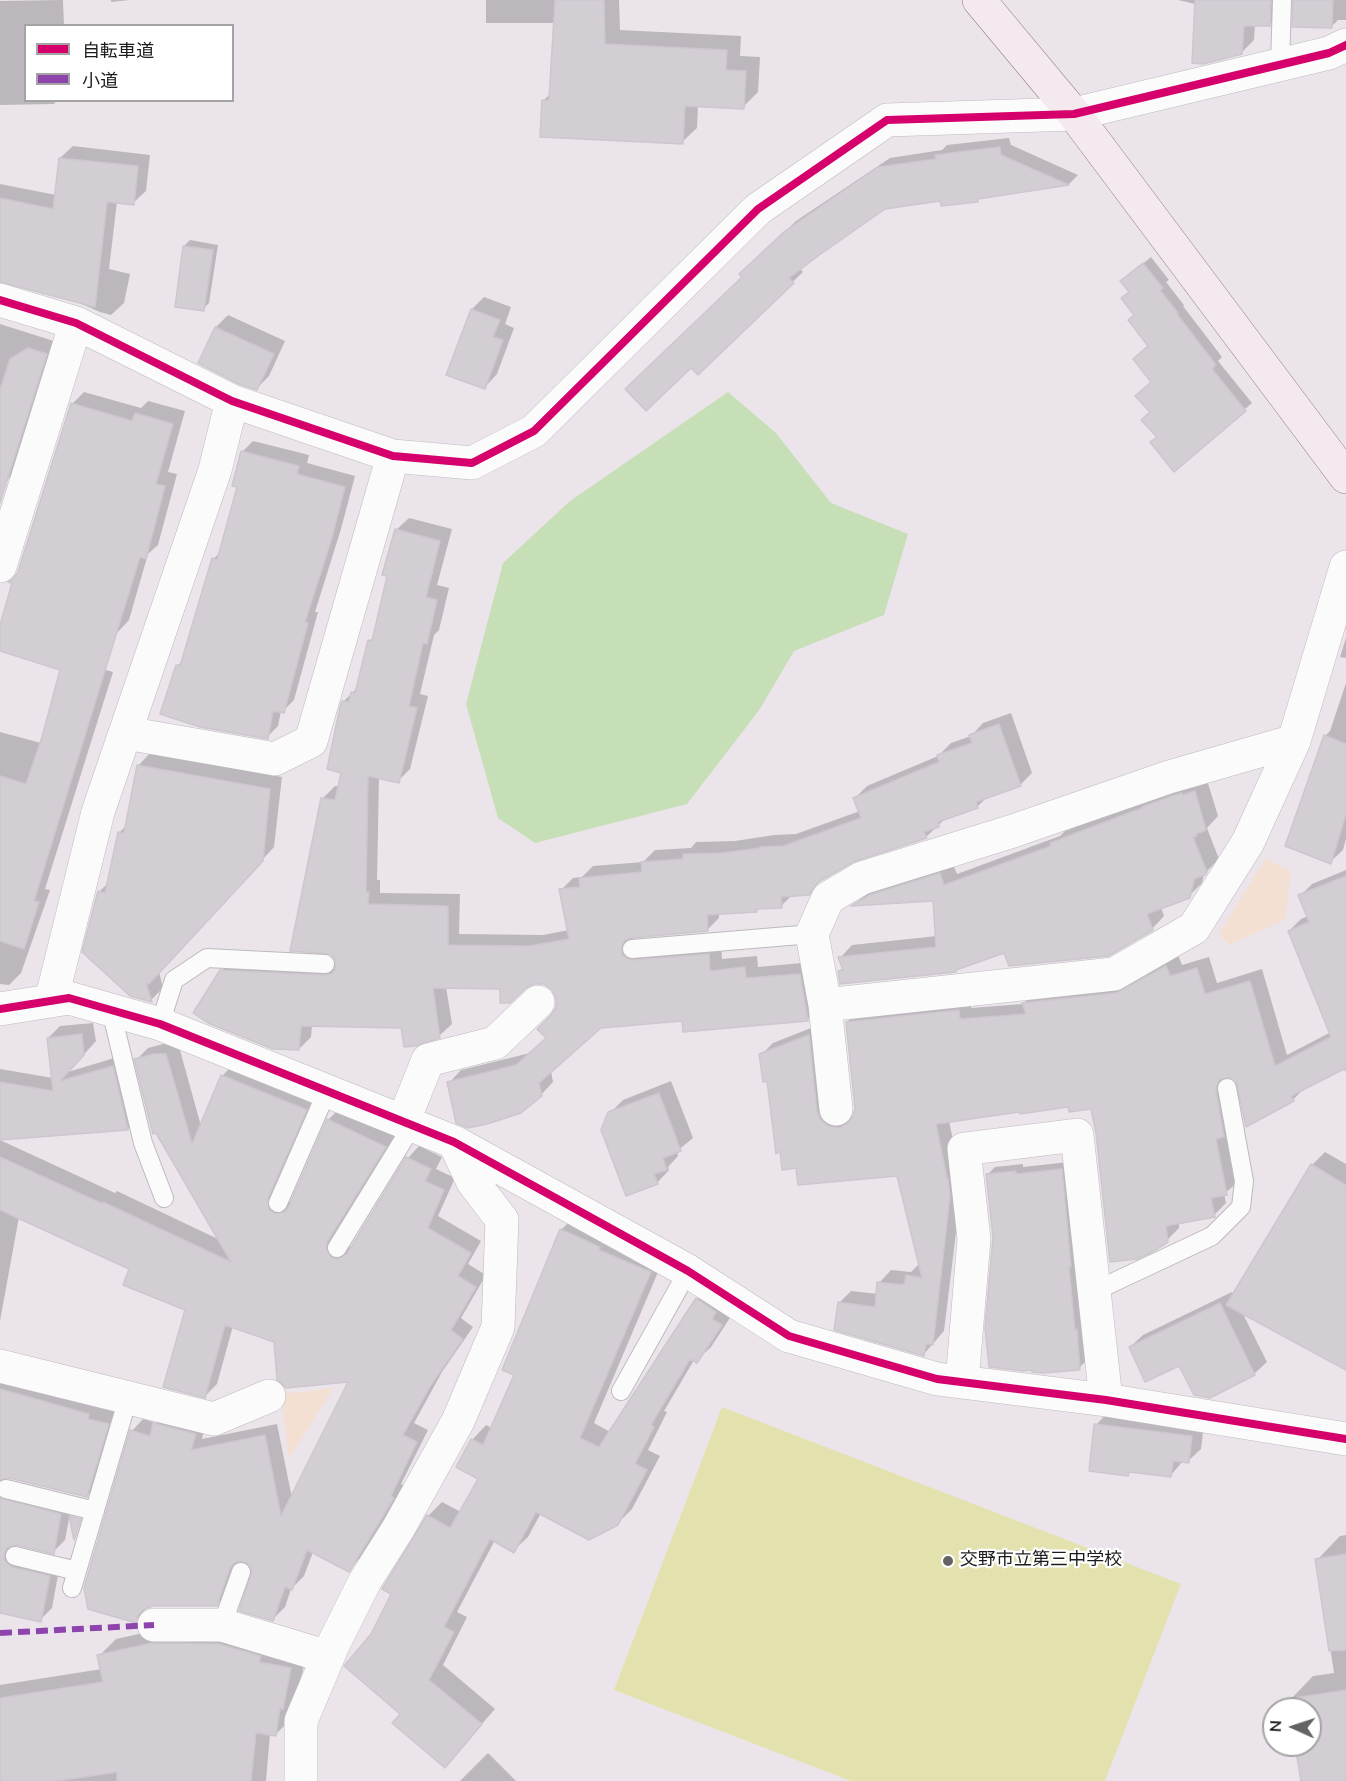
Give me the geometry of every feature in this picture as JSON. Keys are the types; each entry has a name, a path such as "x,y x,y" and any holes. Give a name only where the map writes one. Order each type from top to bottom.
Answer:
{"street":[{"path":"979,0 1074,114 1346,477"},
{"path":"0,300 76,323 232,401 393,456 472,463 534,431 758,209 887,120 1074,114 1329,53 1346,45"},
{"path":"0,567 76,323"},
{"path":"51,1001 99,812 215,470 232,401"},
{"path":"126,732 275,759 311,741 393,456"},
{"path":"825,1005 1114,974 1194,928 1248,842 1294,741 1346,567"},
{"path":"836,1109 825,1005 812,934 828,898 862,878 1013,831 1169,777 1294,741"},
{"path":"0,1009 69,998 160,1024 454,1142 687,1271 789,1336 937,1379 1106,1400 1346,1439"},
{"path":"408,1124 428,1060 495,1043 538,1002"},
{"path":"962,1382 974,1239 964,1149 1077,1135 1106,1400"},
{"path":"301,1781 301,1721 328,1657 365,1581 398,1529 458,1421 498,1327 502,1220 473,1182 454,1142"},
{"path":"0,1366 214,1419 269,1396"},
{"path":"154,1625 222,1625 328,1657"}],"lane":[{"path":"1280,64 1282,0"},
{"path":"632,949 812,934"},
{"path":"160,1024 174,980 207,958 325,964"},
{"path":"111,1010 143,1143 164,1198"},
{"path":"1095,1291 1212,1236 1241,1207 1244,1181 1227,1088"},
{"path":"278,1203 327,1091"},
{"path":"338,1248 408,1124"},
{"path":"621,1391 687,1271"},
{"path":"15,1556 74,1580 128,1398"},
{"path":"6,1489 94,1511"},
{"path":"222,1625 241,1572"}],"shaded area":[{"path":"728,392 776,433 831,503 908,534 884,615 794,651 760,709 687,804 535,843 498,818 466,704 503,563 570,501"},
{"path":"1265,859 1290,871 1286,919 1229,945 1219,934"},
{"path":"334,1388 289,1458 281,1394"},
{"path":"722,1407 1181,1584 1105,1781 851,1781 614,1690"}],"building":[{"path":"555,0 604,0 605,44 727,50 726,70 746,71 744,109 685,106 683,144 540,137 542,100 549,100"},
{"path":"1195,0 1271,0 1270,26 1244,26 1242,54 1203,64 1192,63"},
{"path":"1293,0 1333,0 1332,28 1292,27"},
{"path":"1000,147 1001,155 1069,185 978,199 978,202 941,206 940,201 885,209 789,278 794,283 698,375 691,368 646,411 625,389 742,277 739,274 785,231 878,167 936,159 935,155"},
{"path":"59,158 138,166 134,205 107,202 95,307 0,282 0,198 53,209"},
{"path":"183,246 213,250 204,311 175,307"},
{"path":"1143,263 1163,288 1160,290 1177,314 1216,365 1212,369 1246,411 1174,472 1150,442 1157,437 1141,420 1150,412 1135,396 1151,382 1133,359 1148,346 1128,320 1134,315 1121,298 1129,292 1120,281"},
{"path":"471,309 500,320 493,337 503,340 485,389 446,375"},
{"path":"215,327 274,354 257,390 239,384 198,363"},
{"path":"28,348 47,354 0,503 0,390 10,359"},
{"path":"71,403 132,421 135,413 173,424 156,484 165,486 146,559 140,557 34,901 39,902 24,949 0,941 0,776 26,784 42,737 60,670 0,651 0,625 12,583 8,582 18,572"},
{"path":"241,451 299,466 297,474 345,487 331,541 305,622 308,623 284,713 273,711 268,739 200,727 160,714 176,665 180,666 212,558 217,560 237,487 232,486"},
{"path":"395,529 440,541 426,597 437,600 427,644 423,643 409,706 417,708 399,783 368,776 366,892 369,892 368,904 448,906 448,945 529,946 569,939 559,889 580,887 579,878 642,872 641,862 683,859 683,854 722,853 783,846 861,818 853,798 939,762 937,755 972,743 969,735 999,724 1021,786 976,802 978,808 938,822 939,827 924,832 927,838 853,862 818,882 809,895 781,897 782,908 707,915 708,931 631,938 625,940 622,945 622,955 632,960 709,954 710,971 745,967 746,978 800,974 808,1021 683,1032 682,1021 601,1028 539,1083 542,1096 521,1113 487,1124 468,1128 456,1123 447,1082 516,1065 546,1038 537,1029 556,1008 556,998 552,990 544,984 534,984 526,988 510,1003 500,1003 500,989 433,988 440,1038 416,1046 404,1047 401,1028 301,1026 299,1050 273,1049 208,1023 193,1013 220,970 324,975 331,974 335,970 335,959 331,954 290,951 321,798 335,800 341,773 327,769 340,707 342,701 349,702 351,692 355,693 368,640 372,641 387,576 382,575"},
{"path":"1324,735 1346,744 1346,814 1331,864 1285,846"},
{"path":"137,765 270,789 263,861 149,984 146,983 152,1002 130,996 82,952 98,891 105,893 118,832 124,833"},
{"path":"1195,791 1206,830 1193,837 1207,872 1194,879 1190,898 1147,914 1153,930 1108,956 1009,966 1004,953 956,970 956,972 840,984 838,971 843,970 838,957 936,947 933,901 851,906 870,895 940,873 944,885 1051,846 1050,843 1142,807 1175,795"},
{"path":"1346,876 1346,1071 1344,1069 1291,1096 1294,1101 1246,1127 1236,1081 1230,1077 1219,1080 1216,1090 1224,1137 1216,1139 1227,1195 1211,1198 1215,1217 1166,1226 1168,1242 1154,1251 1137,1259 1110,1262 1096,1133 1091,1109 1069,1112 1068,1107 936,1124 950,1196 933,1345 926,1344 924,1356 834,1330 838,1302 875,1307 877,1282 904,1285 906,1275 922,1278 897,1176 798,1185 796,1168 782,1170 780,1151 776,1154 767,1081 763,1082 759,1054 809,1035 817,1112 828,1126 839,1128 847,1124 855,1108 846,1022 959,1010 960,1019 1026,1014 1022,1003 1116,993 1166,966 1170,976 1197,968 1205,994 1250,981 1275,1066 1331,1037 1288,931 1309,922 1298,895"},
{"path":"82,1034 84,1055 60,1081 113,1066 128,1130 0,1140 0,1082 53,1091 47,1038"},
{"path":"154,1054 166,1054 192,1144 221,1075 307,1110 268,1198 269,1209 274,1213 284,1212 288,1208 327,1119 386,1147 327,1242 326,1248 331,1257 337,1259 347,1254 406,1157 431,1169 425,1181 444,1190 428,1228 471,1253 458,1276 476,1287 451,1330 463,1339 431,1385 403,1435 417,1442 391,1496 394,1498 349,1572 307,1550 292,1590 285,1587 273,1621 239,1611 252,1571 249,1564 240,1561 234,1563 230,1568 217,1606 153,1606 144,1609 138,1615 136,1623 88,1609 84,1588 130,1430 150,1436 153,1423 196,1434 191,1450 265,1435 281,1516 348,1382 286,1388 277,1380 274,1342 225,1325 205,1398 163,1387 185,1310 123,1285 129,1269 0,1210 0,1157 231,1262 156,1133 153,1134 134,1059"},
{"path":"659,1093 681,1151 663,1158 667,1170 654,1174 658,1184 626,1196 601,1130 608,1112"},
{"path":"1311,1164 1346,1185 1346,1370 1226,1305"},
{"path":"1062,1169 1080,1370 1043,1373 989,1367 985,1328 993,1237 986,1174 1016,1171 1016,1174"},
{"path":"560,1229 600,1247 599,1250 651,1272 580,1438 599,1447 696,1298 716,1312 712,1319 722,1325 697,1363 690,1359 651,1425 654,1427 635,1464 647,1470 618,1525 589,1540 536,1512 514,1553 490,1539 444,1627 454,1632 429,1680 482,1724 445,1768 392,1723 400,1714 344,1666 371,1634 391,1594 382,1589 427,1515 450,1528 478,1479 456,1467 471,1439 483,1445 514,1375 502,1370"},
{"path":"1220,1303 1255,1375 1210,1398 1194,1395 1179,1366 1145,1382 1129,1347"},
{"path":"0,1389 89,1414 88,1419 109,1424 87,1497 9,1478 0,1480"},
{"path":"1094,1424 1192,1436 1189,1463 1173,1461 1171,1477 1129,1472 1128,1476 1089,1471"},
{"path":"0,1498 61,1514 54,1554 17,1545 7,1548 4,1554 4,1560 12,1567 50,1576 41,1622 0,1613"},
{"path":"69,1516 81,1519 74,1540"},
{"path":"1346,1554 1346,1650 1329,1651 1315,1559"},
{"path":"152,1643 219,1644 261,1656 259,1662 291,1668 283,1709 280,1708 276,1736 256,1733 251,1781 117,1781 117,1772 58,1781 0,1781 0,1698 103,1682 97,1655"},
{"path":"1346,1690 1346,1781 1301,1781 1297,1757 1322,1757 1322,1697 1301,1697"}],"marked path":[{"path":"0,1633 154,1625"}],"cycle path":[{"path":"0,300 76,323 232,401 393,456 472,463 534,431 758,209 887,120 1074,114 1329,53 1346,45"},
{"path":"0,1009 69,998 160,1024 454,1142 688,1271 789,1336 937,1379 1106,1400 1346,1439"}],"place":[{"name":"交野市立第三中学校","path":"948,1561"}]}
